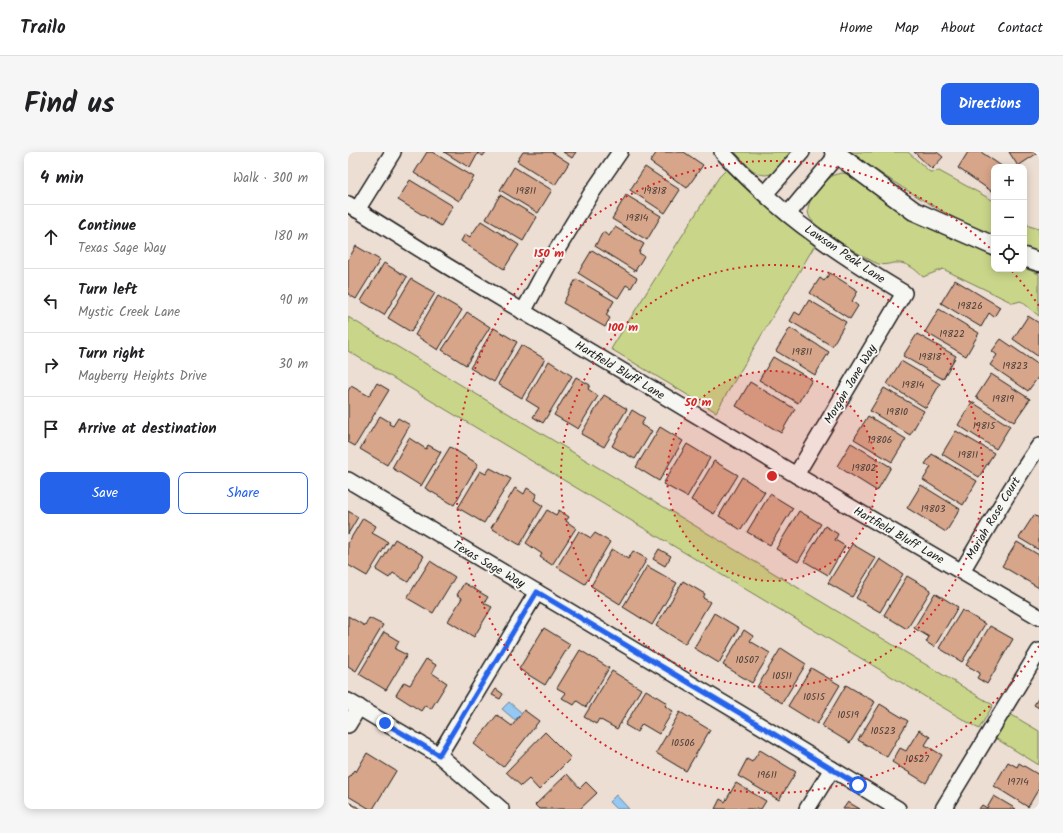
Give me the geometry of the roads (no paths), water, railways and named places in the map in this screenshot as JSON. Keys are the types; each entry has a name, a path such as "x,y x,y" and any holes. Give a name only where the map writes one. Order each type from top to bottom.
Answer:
{"street":[{"path":"353,207 393,152"},
{"path":"523,312 552,258 591,194 620,152"},
{"name":"Lawson Peak Lane","path":"722,152 748,180 814,235 904,293"},
{"path":"765,194 802,152"},
{"path":"788,214 836,153 914,211 991,245"},
{"name":"Hartfield Bluff Lane","path":"353,207 523,312 796,475 1039,617"},
{"path":"1027,258 1039,262"},
{"name":"Morgan Jane Way","path":"796,475 904,293"},
{"name":"Mariah Rose Court","path":"962,571 1020,472 1039,446"},
{"name":"Texas Sage Way","path":"348,480 898,809"},
{"path":"439,755 537,592"},
{"path":"943,809 1039,651"},
{"path":"348,725 353,704 439,755 501,809"},
{"path":"807,809 832,769"}],"water":[{"path":"509,702 522,713 515,720 502,709"},
{"path":"616,795 629,809 616,809 609,802"}]}
